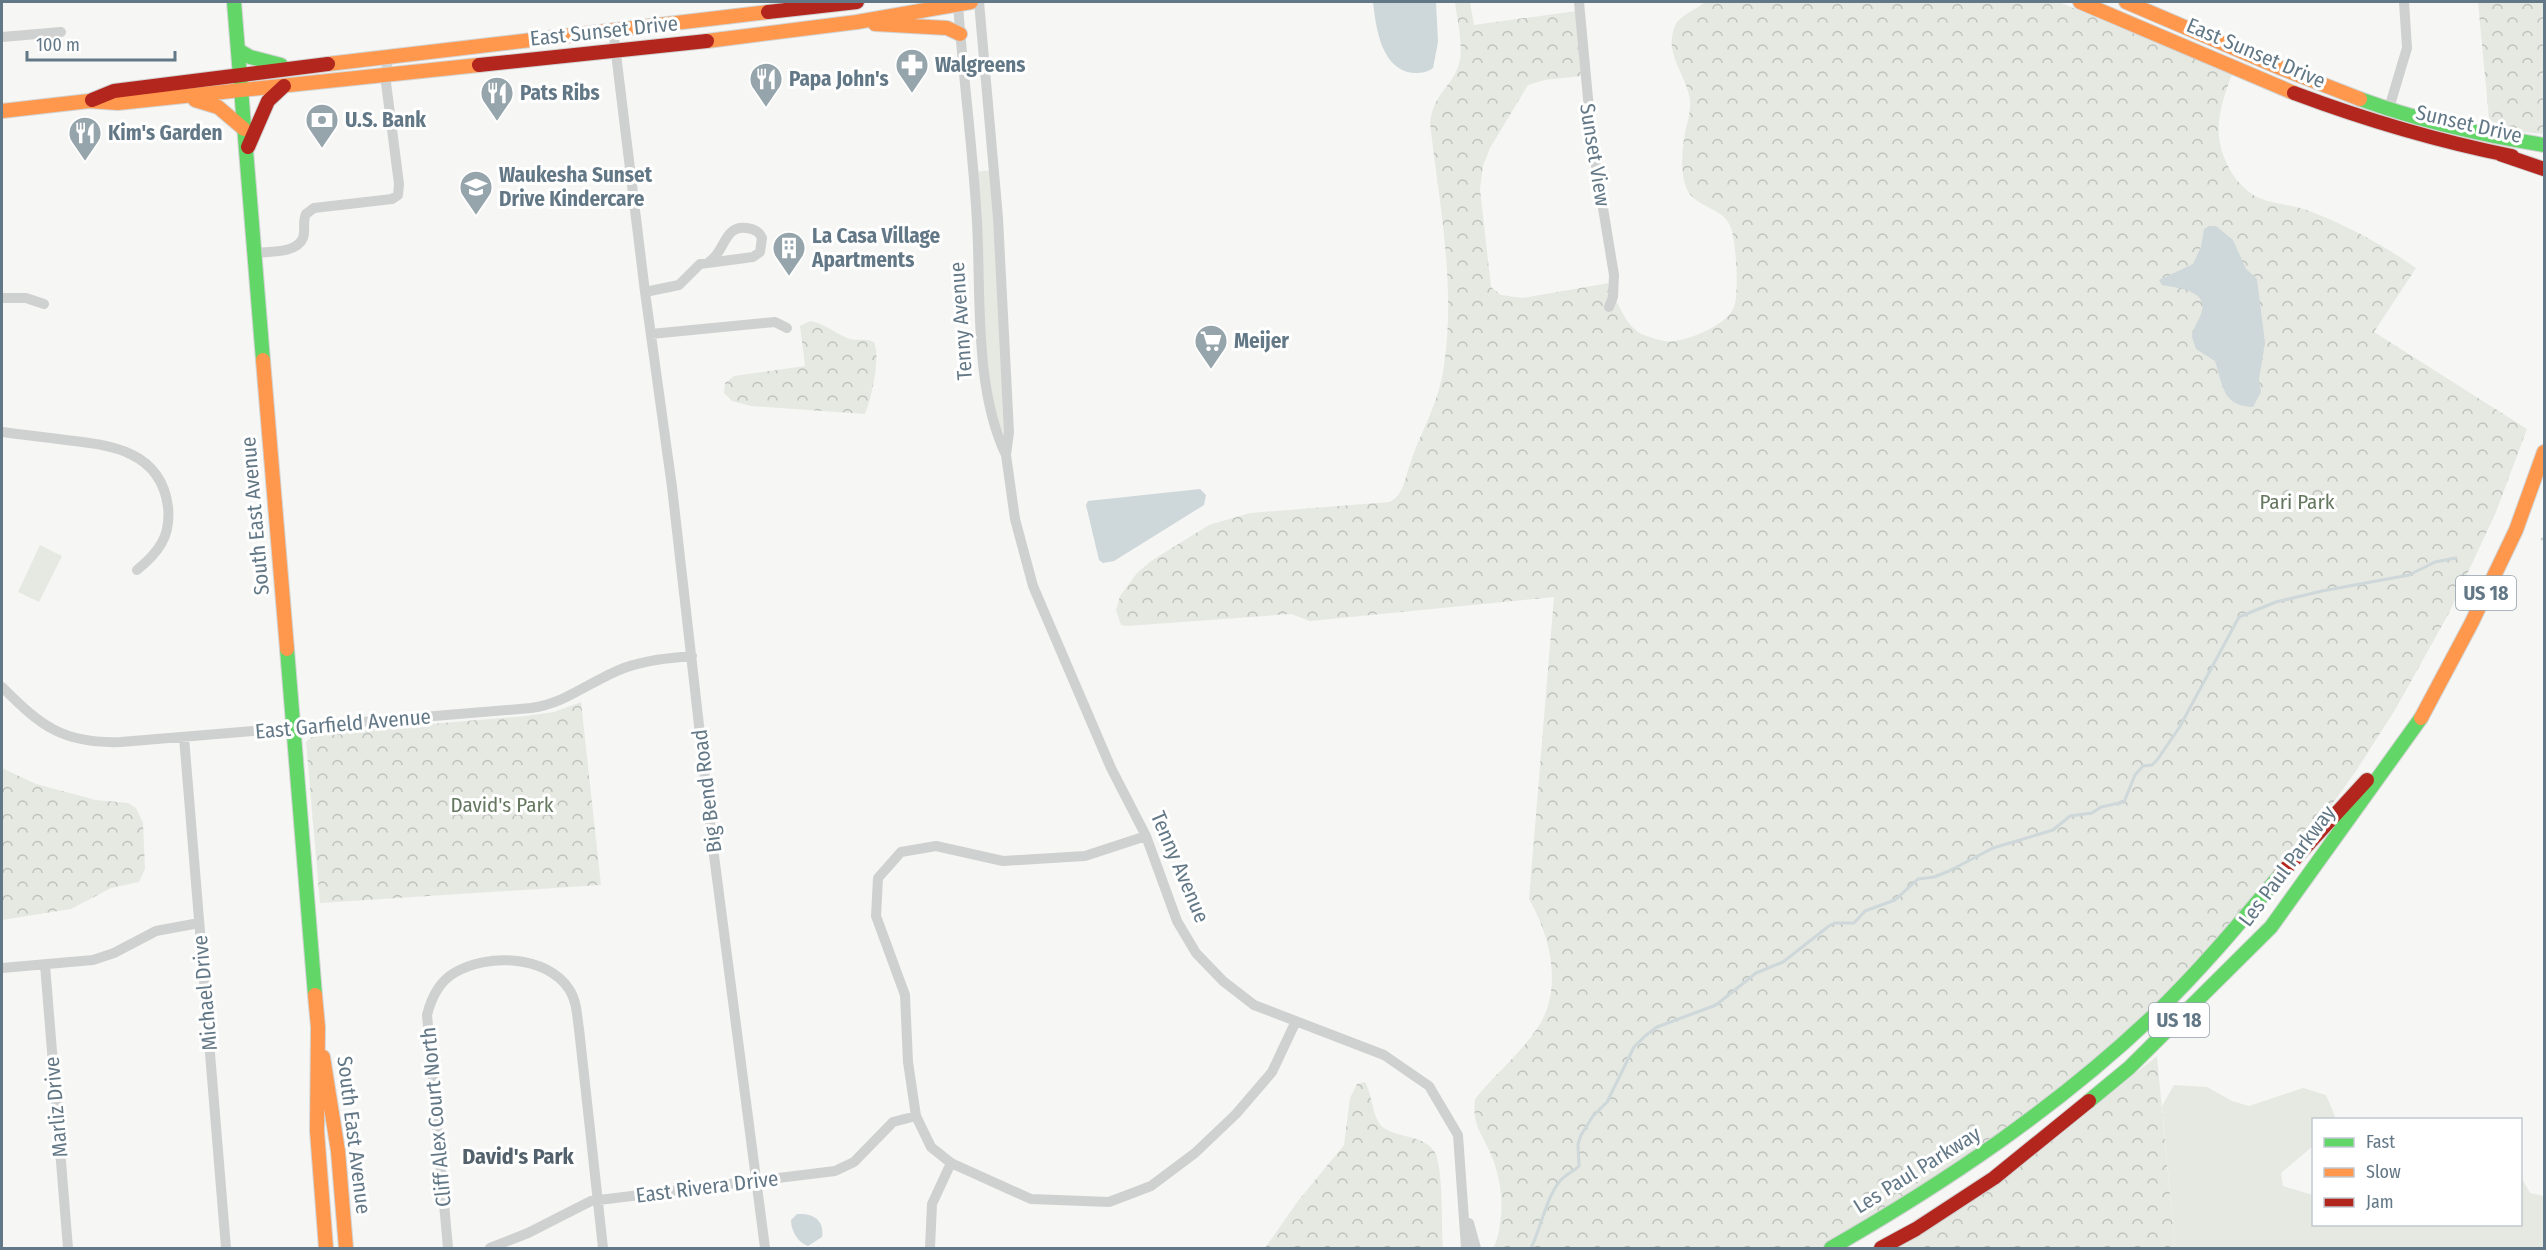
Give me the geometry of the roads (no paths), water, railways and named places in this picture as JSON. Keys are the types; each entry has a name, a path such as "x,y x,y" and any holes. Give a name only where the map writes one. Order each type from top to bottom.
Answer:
{"main road":[{"name":"South East Avenue","path":"234,2 318,1027 317,1131 326,1248"},
{"name":"East Sunset Drive","path":"89,101 114,91 240,74 857,2"},
{"name":"East Sunset Drive","path":"165,99 616,51 857,22 962,2"},
{"name":"East Sunset Drive","path":"2080,2 2351,115 2384,125"},
{"name":"East Sunset Drive","path":"2126,2 2390,110 2423,120"},
{"path":"857,22 887,26 947,28 960,34"},
{"path":"238,50 267,63 296,67"},
{"path":"246,153 268,101 284,86"},
{"path":"2,111 89,101 118,104 165,99 201,100 226,112 244,129"},
{"name":"Sunset Drive","path":"2423,120 2516,142 2544,145"},
{"name":"Sunset Drive","path":"2384,125 2432,140 2544,161"},
{"path":"2500,154 2544,169"},
{"name":"Les Paul Parkway","path":"1881,1248 1916,1229 1994,1178 2129,1068 2191,1009 2271,927 2415,729 2471,624 2516,530 2544,452"},
{"name":"Les Paul Parkway","path":"1831,1248 1930,1190 2011,1135 2128,1039 2192,977 2252,912 2304,847 2415,729"},
{"name":"South East Avenue","path":"318,1027 334,1118 346,1248"}],"street":[{"name":"Tenny Avenue","path":"962,2 960,34 973,172 980,308 988,403 994,432 1006,455"},
{"name":"Tenny Avenue","path":"979,2 994,170 1009,432 1006,455 1021,545 1038,599 1111,768 1146,836 1177,921 1196,954 1223,981 1254,1005 1384,1055 1429,1086 1458,1135 1466,1248"},
{"name":"Sunset View","path":"1579,2 1592,141 1614,275 1613,297 1609,307"},
{"path":"2120,18 2126,2"},
{"path":"2384,125 2407,48 2404,2"},
{"name":"Big Bend Road","path":"613,29 645,292 672,487 712,840 765,1248"},
{"path":"2,37 61,32"},
{"path":"255,253 288,250 296,245 302,238 304,219 308,211 314,208 392,199 398,195 399,184 385,75 389,56"},
{"path":"973,172 994,170"},
{"path":"645,292 679,285 695,267 709,262 753,257 760,252 762,238 752,229 736,229 729,234 717,255 709,262"},
{"path":"2,298 20,297 44,304"},
{"path":"980,308 1002,306"},
{"path":"651,334 775,322 787,328"},
{"path":"2,432 107,445 133,454 145,464 159,481 165,493 169,521 161,548 137,570"},
{"name":"East Garfield Avenue","path":"2,687 33,717 51,730 80,740 105,742 550,705 623,668 643,662 692,656"},
{"name":"Michael Drive","path":"184,737 226,1248"},
{"path":"1146,836 1085,856 1003,861 936,846 901,852 878,878 876,916 905,995 908,1062 916,1116 931,1146 951,1163 1031,1199 1109,1202 1151,1186 1195,1153 1236,1114 1272,1072 1296,1021"},
{"path":"2,968 100,958 156,931 199,923"},
{"name":"Cliff Alex Court North","path":"448,1248 427,1024 429,1009 438,988 453,973 469,966 503,961 531,963 550,971 569,990 573,998 579,1029 603,1248"},
{"name":"Marliz Drive","path":"45,965 68,1248"},
{"name":"East Rivera Drive","path":"490,1248 528,1233 586,1202 835,1171 854,1162 893,1122 916,1116"},
{"path":"930,1248 932,1204 951,1163"},
{"name":"Tenny Avenue","path":"1463,1206 1476,1248"}],"waterway":[{"path":"1531,1248 1555,1188 1562,1179 1579,1166 1578,1144 1581,1135 1593,1116 1607,1102 1634,1047 1657,1027 1716,1005 1756,973 1783,962 1829,926 1835,923 1854,923 1865,911 1895,900 1918,879 1934,877 1993,848 2053,830 2070,816 2092,813 2101,807 2124,802 2135,775 2143,766 2152,765 2157,760 2179,728 2239,617 2276,602 2409,575 2435,562 2456,558"}],"place":[{"name":"Walgreens","path":"912,94"},
{"name":"Papa John's","path":"766,108"},
{"name":"Pats Ribs","path":"497,122"},
{"name":"U.S. Bank","path":"322,149"},
{"name":"Kim's Garden","path":"85,162"},
{"name":"Waukesha Sunset Drive Kindercare","path":"476,216"},
{"name":"La Casa Village Apartments","path":"789,277"},
{"name":"Meijer","path":"1211,370"}],"district":[{"name":"David's Park","path":"518,1156"}],"park label":[{"name":"Pari Park","path":"2297,502"}]}
